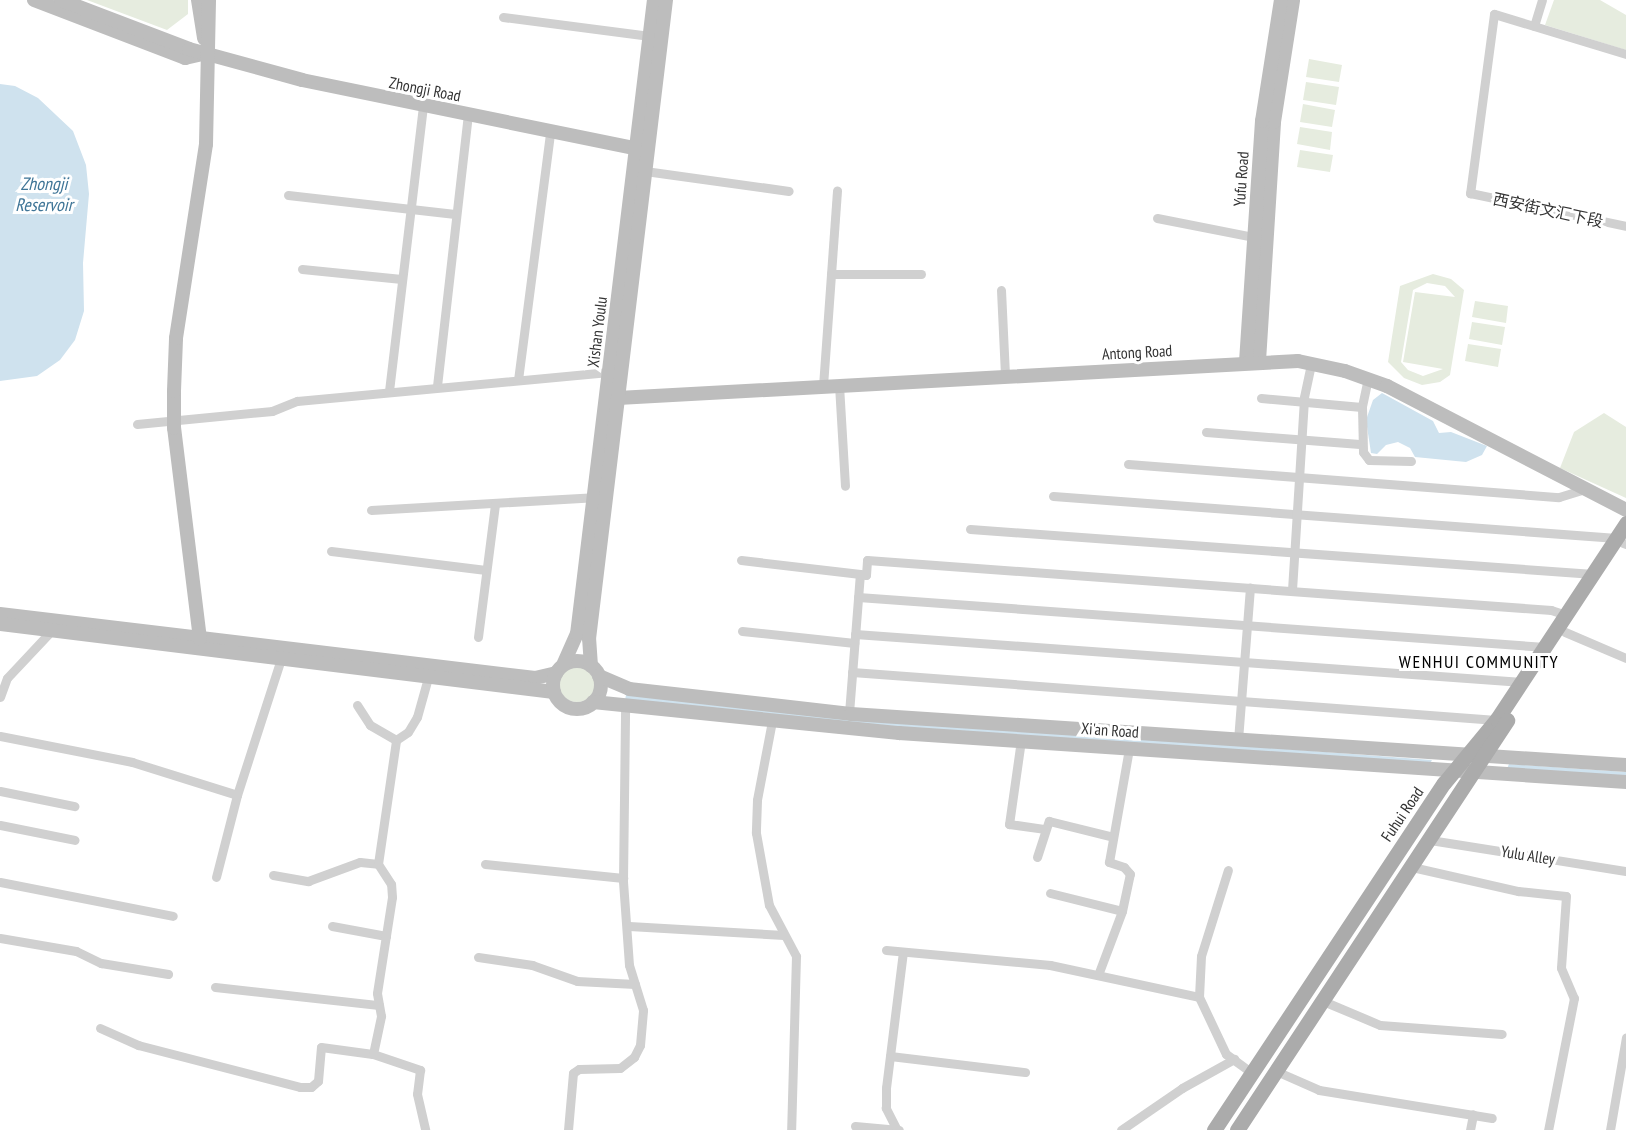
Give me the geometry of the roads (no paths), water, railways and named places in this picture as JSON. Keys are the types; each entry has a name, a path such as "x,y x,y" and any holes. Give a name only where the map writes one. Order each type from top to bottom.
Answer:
{"main road":[{"name":"Fuhui Road","path":"1237,1130 1565,632 1623,541 1626,523"},
{"name":"Fuhui Road","path":"1214,1130 1455,770 1496,720 1593,574 1623,541"}],"street":[{"name":"Zhongji Road","path":"34,0 185,58 207,53"},
{"name":"Zhongji Road","path":"61,0 207,53 302,80 638,148"},
{"path":"198,0 207,53"},
{"path":"200,639 174,420 176,338 206,144 209,0"},
{"name":"Xishan Youlu","path":"559,669 576,640 638,148 654,0"},
{"name":"Xishan Youlu","path":"595,671 588,639 666,0"},
{"name":"Yufu Road","path":"1253,361 1254,237 1262,121 1281,0"},
{"name":"Yufu Road","path":"1253,361 1274,122 1293,0"},
{"path":"1542,0 1534,26 1626,54"},
{"name":"西安街文汇下段","path":"1534,26 1494,15 1470,193 1626,226"},
{"path":"503,17 650,36"},
{"path":"389,391 423,106"},
{"path":"437,386 468,115"},
{"path":"518,380 550,132"},
{"path":"645,171 789,191"},
{"path":"823,386 837,191"},
{"path":"288,195 455,214"},
{"path":"1157,218 1254,237"},
{"path":"302,268 402,279"},
{"path":"831,274 921,274"},
{"path":"1001,290 1005,376"},
{"name":"Antong Road","path":"618,398 1253,361 1311,363 1368,378 1626,510"},
{"path":"1292,590 1303,402 1311,363"},
{"path":"137,424 272,411 297,401 437,386 609,372"},
{"path":"1368,378 1362,407 1360,444 1369,460 1411,461"},
{"path":"839,385 844,486"},
{"path":"1261,398 1362,407"},
{"path":"1206,432 1360,444"},
{"path":"1128,464 1559,497 1586,489"},
{"path":"1053,496 1623,541"},
{"path":"371,510 594,497"},
{"path":"478,637 495,504"},
{"path":"970,529 1593,574"},
{"path":"331,551 486,570"},
{"path":"741,560 866,575 867,560 1551,610 1566,615"},
{"path":"849,713 860,574"},
{"path":"1238,740 1250,587"},
{"path":"858,597 1545,647"},
{"path":"0,614 59,628 281,659 540,678 559,669 577,661 595,671 601,687 593,702 572,708 562,704 554,692 559,669"},
{"path":"0,624 200,639 429,670 554,692"},
{"path":"0,697 10,674 59,628"},
{"path":"742,631 1244,662 1522,682"},
{"path":"1565,632 1626,658"},
{"path":"216,877 237,795 281,659"},
{"path":"373,1054 381,1016 377,993 392,889 378,864 396,740 412,725 429,670"},
{"name":"Xi'an Road","path":"595,671 629,689 849,713 1626,765"},
{"path":"852,672 1496,720"},
{"name":"Xi'an Road","path":"593,702 772,721 1626,782"},
{"path":"357,705 370,725 396,740"},
{"path":"568,1130 573,1073 579,1069 615,1070 638,1052 643,1013 629,965 629,926 623,878 625,705"},
{"path":"772,721 757,800 756,833 765,894 796,956 791,1130"},
{"path":"0,736 132,762 237,795"},
{"path":"1021,740 1010,824 1044,829"},
{"path":"1098,975 1122,911 1130,874 1126,868 1109,862 1129,748"},
{"path":"0,791 74,806"},
{"path":"1037,857 1047,822 1055,821 1113,837"},
{"path":"0,825 75,840"},
{"name":"Yulu Alley","path":"1430,840 1626,871"},
{"path":"273,875 308,881 360,862 378,864"},
{"path":"485,864 623,878"},
{"path":"1412,867 1518,891 1566,896 1562,968 1574,998 1548,1130"},
{"path":"1228,870 1201,956 1199,997 1226,1054 1252,1073"},
{"path":"0,882 173,916"},
{"path":"1050,893 1122,911"},
{"path":"332,926 386,936"},
{"path":"629,926 784,935"},
{"path":"0,938 76,951 101,963 168,974"},
{"path":"886,950 1050,964 1199,997"},
{"path":"898,1130 886,1108 903,952"},
{"path":"478,957 532,965 577,981 634,984"},
{"path":"215,987 379,1005"},
{"path":"1323,1001 1380,1025 1502,1034"},
{"path":"100,1028 138,1045 300,1087 310,1087 318,1081 321,1047 373,1054 420,1070 417,1094 425,1130"},
{"path":"1610,1130 1624,1065 1626,1037"},
{"path":"890,1056 1025,1072"},
{"path":"1121,1130 1182,1088 1234,1059"},
{"path":"1276,1071 1319,1090 1492,1118"},
{"path":"1615,1101 1626,1103"},
{"path":"1470,1130 1473,1114"},
{"path":"855,1126 898,1130"}],"water":[{"name":"Zhongji Reservoir","path":"0,84 15,86 38,98 73,131 86,165 89,194 83,263 84,311 75,340 60,360 37,376 0,381"},
{"path":"1382,393 1433,421 1439,433 1451,432 1487,446 1482,455 1466,462 1415,457 1410,448 1398,442 1386,445 1377,454 1371,453 1366,420 1373,400"},
{"path":"626,695 1432,760 1429,765 876,726 625,700"},
{"path":"1509,764 1626,772 1626,779 1506,771"}],"district":[{"name":"WENHUI COMMUNITY","path":"1479,662"}]}
